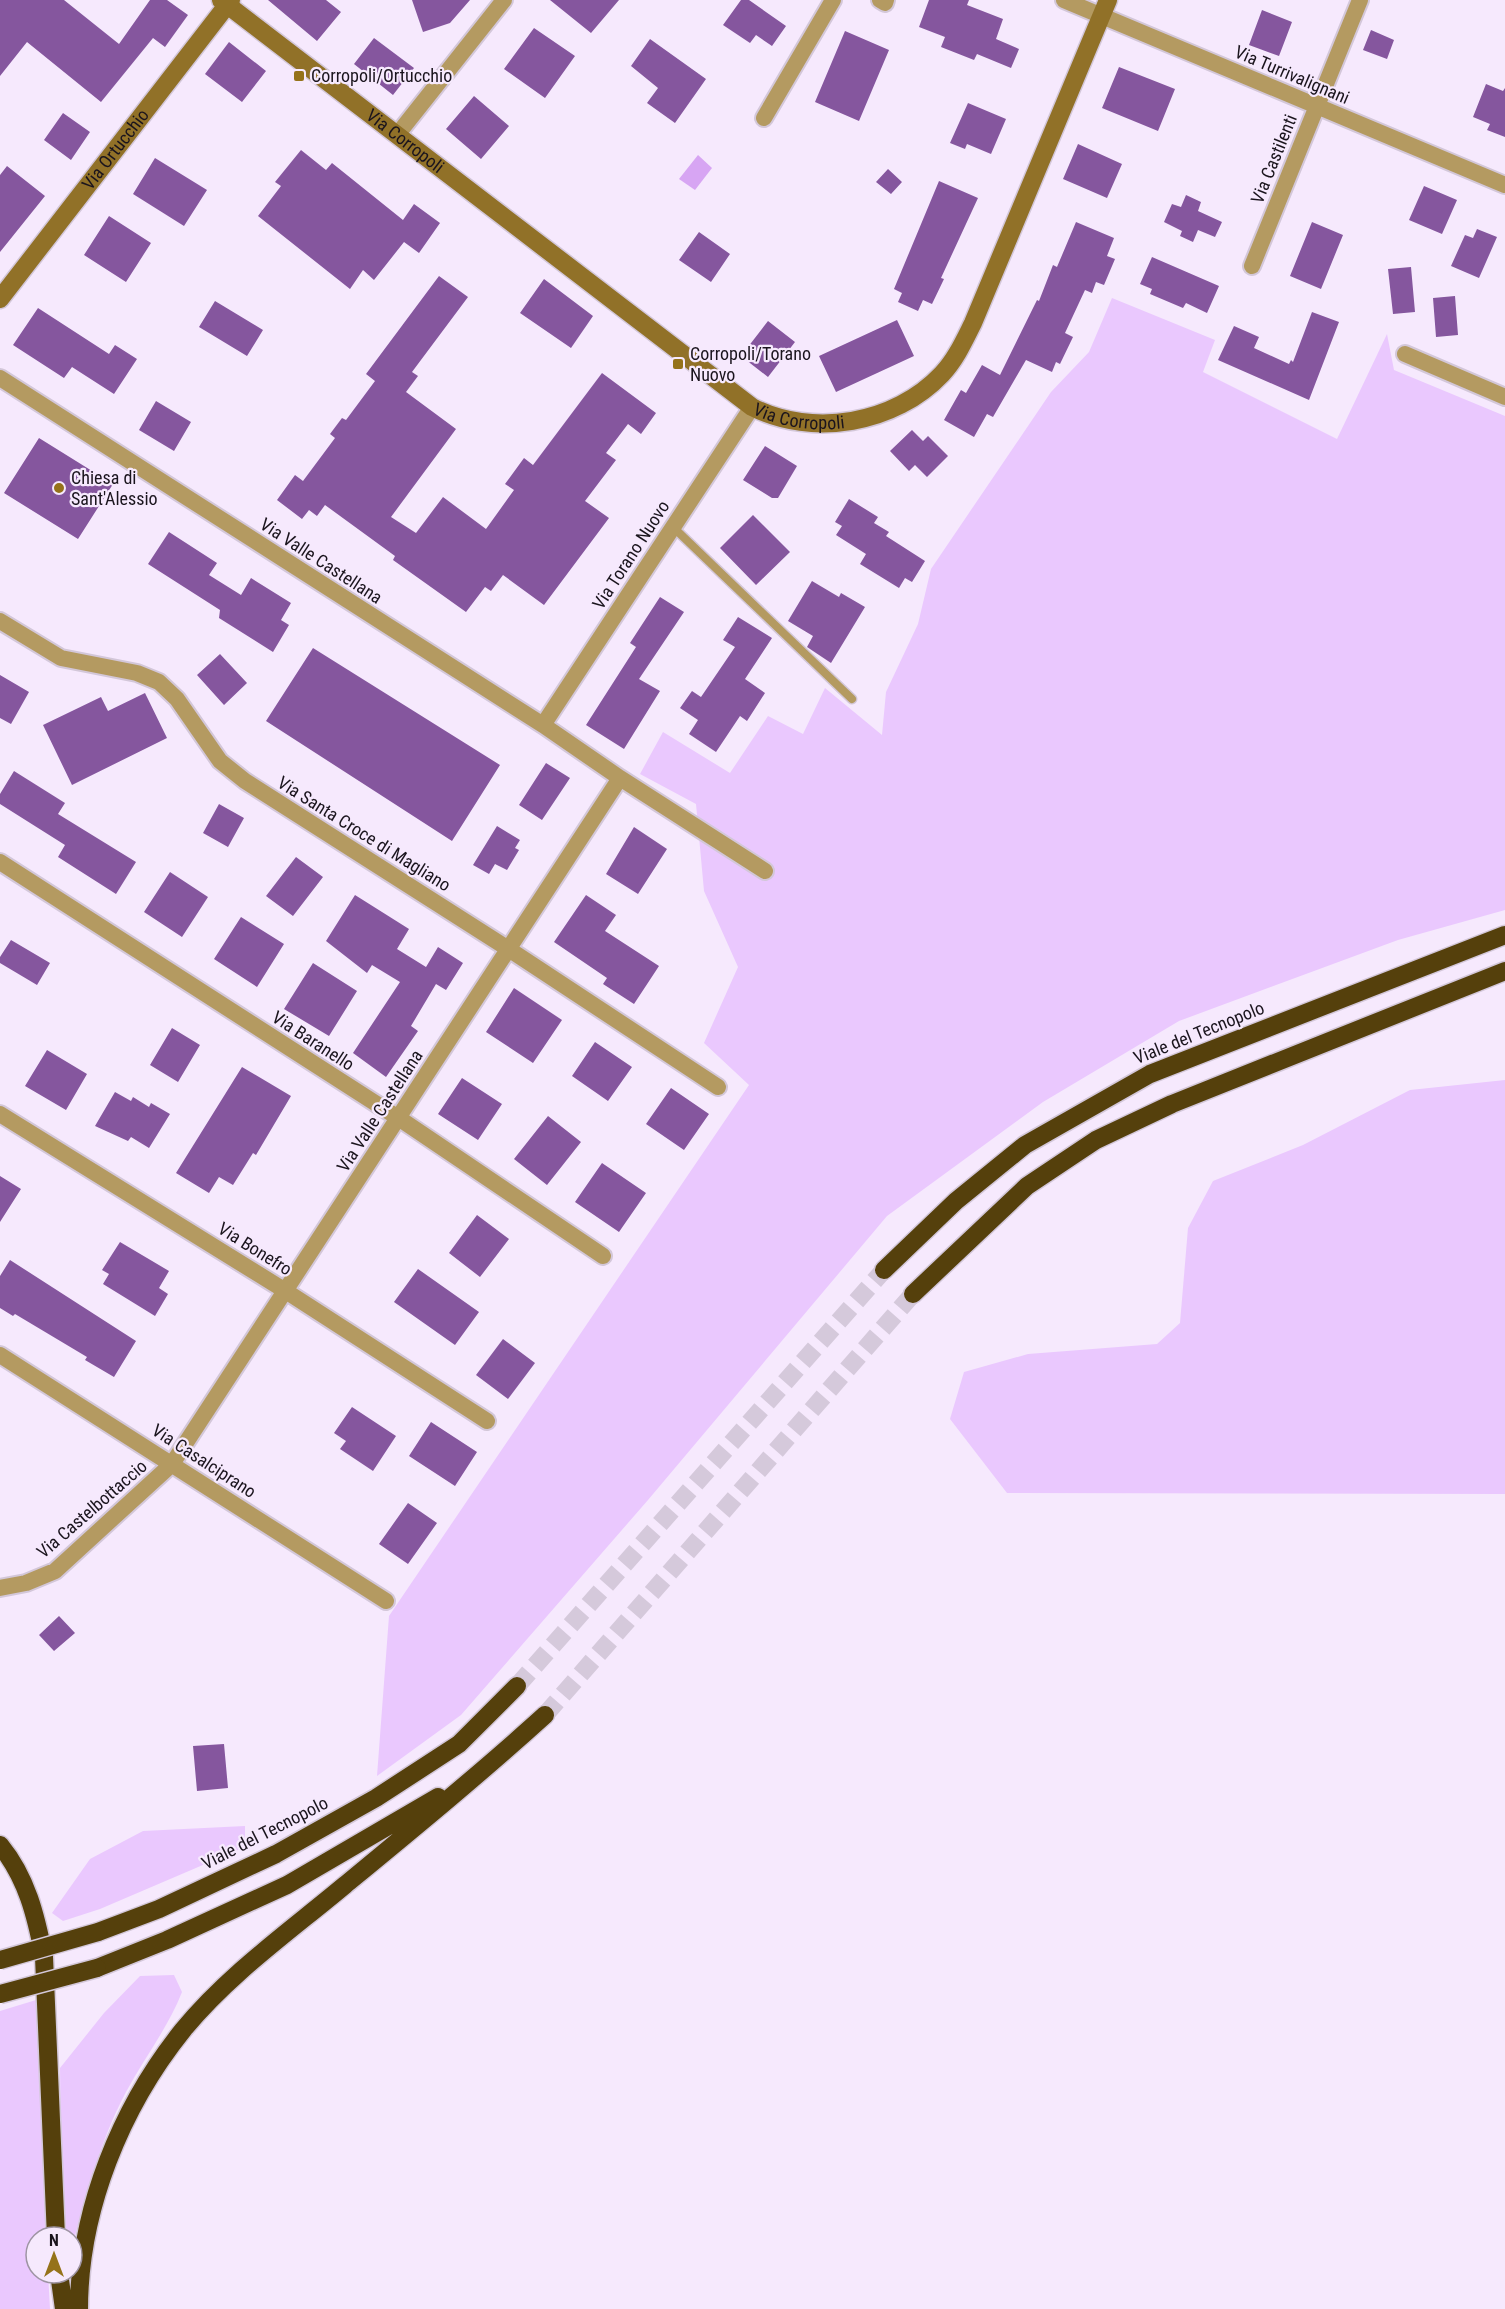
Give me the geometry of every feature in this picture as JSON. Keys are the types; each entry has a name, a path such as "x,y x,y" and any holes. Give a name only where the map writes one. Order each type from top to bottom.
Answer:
{"highway":[{"name":"Viale del Tecnopolo","path":"884,1270 956,1201 1025,1145 1150,1074 1505,935"},
{"path":"913,1293 1027,1186 1096,1140 1172,1104 1505,971"},
{"name":"Viale del Tecnopolo","path":"0,1960 98,1932 159,1909 276,1854 376,1798 459,1744 516,1686"},
{"path":"79,2309 83,2254 89,2216 112,2151 143,2090 184,2030 237,1976 276,1941 485,1770 545,1715"},
{"path":"0,1994 97,1968 166,1940 287,1885 485,1770"},
{"path":"0,1845 21,1876 36,1916 44,1957 55,2225"},
{"path":"61,2285 64,2309"}],"street":[{"path":"397,135 504,0"},
{"path":"764,117 833,0"},
{"path":"880,0 885,3 886,0"},
{"name":"Via Turrivalignani","path":"1064,0 1105,8 1316,107 1505,185"},
{"name":"Via Castilenti","path":"1252,266 1360,0"},
{"name":"Via Corropoli","path":"226,2 753,406 776,418 822,424 848,422 908,401 922,393 943,373 959,350 973,323 1105,8"},
{"name":"Via Ortucchio","path":"0,299 226,2"},
{"path":"1405,354 1505,398"},
{"name":"Via Valle Castellana","path":"0,378 543,725 620,778 765,871"},
{"name":"Via Torano Nuovo","path":"543,725 753,406"},
{"name":"Via Santa Croce di Magliano","path":"0,621 61,658 137,673 159,682 177,699 223,764 261,792 507,948 718,1087"},
{"name":"Via Valle Castellana","path":"172,1464 284,1290 400,1119 507,948 620,778"},
{"name":"Via Baranello","path":"0,862 400,1119 603,1257"},
{"name":"Via Bonefro","path":"0,1114 284,1290 487,1421"},
{"name":"Via Casalciprano","path":"0,1355 386,1601"},
{"name":"Via Castelbottaccio","path":"1,1588 26,1583 55,1570 172,1464"}],"lane":[{"path":"673,527 852,699"}],"shaded area":[{"path":"698,155 712,168 695,190 679,179"},
{"path":"1112,298 1215,340 1203,372 1337,439 1387,334 1394,370 1505,416 1505,910 1398,940 1179,1021 1043,1102 887,1216 648,1500 461,1715 377,1776 389,1616 749,1085 704,1043 738,967 704,891 696,804 640,774 663,732 730,773 768,716 803,734 825,688 882,735 886,692 918,624 931,569 1051,392 1089,352"},
{"path":"1505,1080 1505,1494 1007,1493 950,1419 964,1372 1028,1354 1157,1344 1180,1323 1188,1228 1213,1181 1303,1145 1410,1090"},
{"path":"245,1826 245,1847 100,1909 63,1921 52,1913 90,1859 143,1831"},
{"path":"174,1975 182,1992 170,2018 117,2111 95,2168 78,2225 62,2225 60,2068 104,2013 140,1976"},
{"path":"36,2000 46,2225 24,2225 24,2285 49,2285 50,2309 0,2309 0,2011"}],"building":[{"path":"0,0 64,0 119,44 150,0 167,0 188,15 165,47 153,38 101,102 27,42 0,76"},
{"path":"268,0 326,0 341,12 317,41"},
{"path":"412,0 470,0 450,23 423,32"},
{"path":"550,0 619,0 591,33"},
{"path":"741,0 749,0 786,26 772,46 756,35 750,43 723,25"},
{"path":"929,0 969,0 967,5 1003,19 996,39 1019,49 1011,68 977,54 974,60 941,47 945,37 919,27"},
{"path":"1262,10 1292,22 1279,56 1249,45"},
{"path":"534,28 575,56 545,98 504,69"},
{"path":"1371,30 1394,40 1387,59 1363,50"},
{"path":"845,31 889,50 859,121 815,102"},
{"path":"374,38 414,68 393,95 354,64"},
{"path":"650,39 706,79 675,123 647,103 658,88 631,66"},
{"path":"229,42 266,71 242,102 205,74"},
{"path":"1119,67 1175,89 1158,131 1102,108"},
{"path":"1486,84 1503,91 1505,88 1505,137 1487,130 1490,124 1473,117"},
{"path":"474,96 509,126 481,159 446,129"},
{"path":"968,103 1006,119 991,154 967,144 965,149 950,143"},
{"path":"63,113 90,132 71,160 44,140"},
{"path":"1078,144 1122,164 1107,198 1063,179"},
{"path":"301,150 326,170 332,163 403,220 414,204 440,223 419,253 404,242 374,280 363,270 350,289 258,216 281,186 275,182"},
{"path":"155,158 207,190 184,226 133,194"},
{"path":"7,166 45,196 0,252 0,175"},
{"path":"888,169 902,182 891,194 876,182"},
{"path":"939,181 978,198 941,278 944,279 932,304 923,300 918,311 898,302 902,293 894,289"},
{"path":"1424,186 1457,200 1442,234 1409,220"},
{"path":"1186,195 1201,202 1198,211 1222,222 1215,237 1198,230 1193,242 1180,236 1182,231 1164,222 1172,204 1181,207"},
{"path":"109,216 151,243 126,282 84,255"},
{"path":"1076,222 1114,238 1107,256 1115,259 1104,285 1096,282 1092,293 1085,290 1065,333 1073,337 1060,364 1056,362 1052,372 1026,360 993,417 987,414 974,437 944,420 961,390 966,393 982,365 1000,375 1037,300 1039,301 1053,265 1057,267"},
{"path":"1312,222 1343,235 1321,289 1290,276"},
{"path":"1477,229 1497,237 1479,278 1451,266 1465,235 1473,238"},
{"path":"699,232 730,254 711,282 679,260"},
{"path":"1152,257 1219,286 1207,313 1186,303 1183,308 1150,294 1152,289 1140,284"},
{"path":"1411,267 1415,312 1393,314 1388,269"},
{"path":"439,276 468,297 412,372 418,376 406,392 456,429 391,517 416,533 443,497 486,529 514,490 505,484 524,458 533,465 602,373 656,413 641,434 628,424 606,453 616,460 585,501 609,518 544,605 503,575 491,591 485,587 466,612 393,560 395,556 325,505 317,516 309,510 302,519 277,500 295,475 303,481 335,438 330,434 342,418 346,420 375,381 366,374"},
{"path":"544,279 593,316 571,348 520,313"},
{"path":"1455,296 1458,335 1436,337 1433,298"},
{"path":"215,301 263,330 247,356 199,327"},
{"path":"38,308 109,354 115,345 137,359 114,394 72,367 64,378 13,345"},
{"path":"1312,312 1339,322 1309,400 1218,360 1234,326 1259,337 1254,348 1289,364 1291,360 1293,362"},
{"path":"897,320 914,356 836,392 819,356"},
{"path":"768,321 795,342 768,377 741,356"},
{"path":"156,401 191,422 174,451 139,430"},
{"path":"912,430 923,441 928,436 948,456 927,477 915,465 909,471 890,451"},
{"name":"Chiesa di Sant'Alessio","path":"39,438 113,484 78,539 4,493"},
{"path":"765,446 797,466 778,498 772,498 743,480"},
{"path":"849,499 878,517 874,523 889,532 886,536 925,561 912,582 905,578 899,588 860,564 866,554 836,535 842,526 835,522"},
{"path":"753,515 790,552 756,585 720,548"},
{"path":"169,532 217,563 209,575 241,595 251,578 291,603 281,620 289,625 273,652 219,618 220,610 148,564"},
{"path":"812,581 839,597 841,593 865,607 831,663 807,647 813,636 788,621"},
{"path":"660,597 684,612 639,679 660,691 624,749 586,725 636,647 630,643"},
{"path":"738,617 772,638 745,679 765,693 747,721 740,716 716,752 689,734 698,720 680,708 692,691 701,697 735,647 723,640"},
{"path":"313,648 500,765 452,841 266,721"},
{"path":"220,654 247,683 224,705 197,675"},
{"path":"0,675 29,692 11,724 0,718"},
{"path":"145,693 167,738 72,785 43,725 101,697 108,711"},
{"path":"546,763 570,778 542,820 519,805"},
{"path":"14,771 65,803 58,814 136,862 116,894 58,857 65,845 0,804 0,794"},
{"path":"219,804 244,818 228,847 203,833"},
{"path":"497,826 520,840 515,848 519,850 507,870 495,864 489,874 473,865"},
{"path":"634,827 667,849 638,894 606,874"},
{"path":"296,857 323,877 293,916 266,896"},
{"path":"170,872 208,897 182,937 144,912"},
{"path":"355,895 409,929 397,949 426,967 438,947 463,963 446,990 436,984 411,1026 418,1031 386,1077 353,1053 400,982 372,965 367,973 326,941"},
{"path":"586,895 616,915 605,931 659,966 634,1004 603,984 607,978 554,942"},
{"path":"241,917 284,944 257,987 214,959"},
{"path":"11,940 50,963 37,985 0,963 0,957"},
{"path":"313,963 357,991 329,1036 284,1009"},
{"path":"514,988 562,1020 533,1063 486,1032"},
{"path":"172,1028 200,1045 178,1082 150,1065"},
{"path":"595,1042 632,1067 608,1101 572,1076"},
{"path":"47,1050 87,1074 66,1110 25,1086"},
{"path":"242,1067 291,1096 256,1155 253,1153 233,1185 219,1177 209,1193 176,1173"},
{"path":"462,1078 502,1104 478,1140 438,1114"},
{"path":"671,1088 709,1114 684,1150 646,1124"},
{"path":"115,1092 131,1101 133,1097 149,1107 151,1103 170,1114 149,1148 131,1137 128,1141 95,1126"},
{"path":"548,1116 581,1142 547,1185 514,1159"},
{"path":"602,1163 646,1193 619,1232 575,1202"},
{"path":"0,1176 21,1189 0,1222"},
{"path":"477,1215 509,1239 480,1277 449,1253"},
{"path":"120,1242 169,1271 159,1288 168,1294 155,1316 103,1284 109,1274 102,1270"},
{"path":"10,1260 136,1341 114,1377 85,1360 87,1357 15,1314 13,1316 0,1308 0,1276"},
{"path":"418,1269 479,1312 455,1345 394,1302"},
{"path":"503,1339 535,1363 508,1399 476,1375"},
{"path":"352,1407 396,1436 373,1471 340,1449 346,1441 334,1433"},
{"path":"431,1422 477,1452 455,1486 409,1456"},
{"path":"408,1503 437,1523 408,1564 379,1544"},
{"path":"59,1616 75,1633 54,1651 39,1635"},
{"path":"224,1744 228,1788 197,1791 193,1746"}],"tunnel":[{"path":"517,1686 884,1270"},
{"path":"545,1715 913,1294"}],"place":[{"name":"Corropoli/Ortucchio","path":"299,76"},
{"name":"Corropoli/Torano Nuovo","path":"678,364"},
{"name":"Chiesa di Sant'Alessio","path":"59,488"}]}
